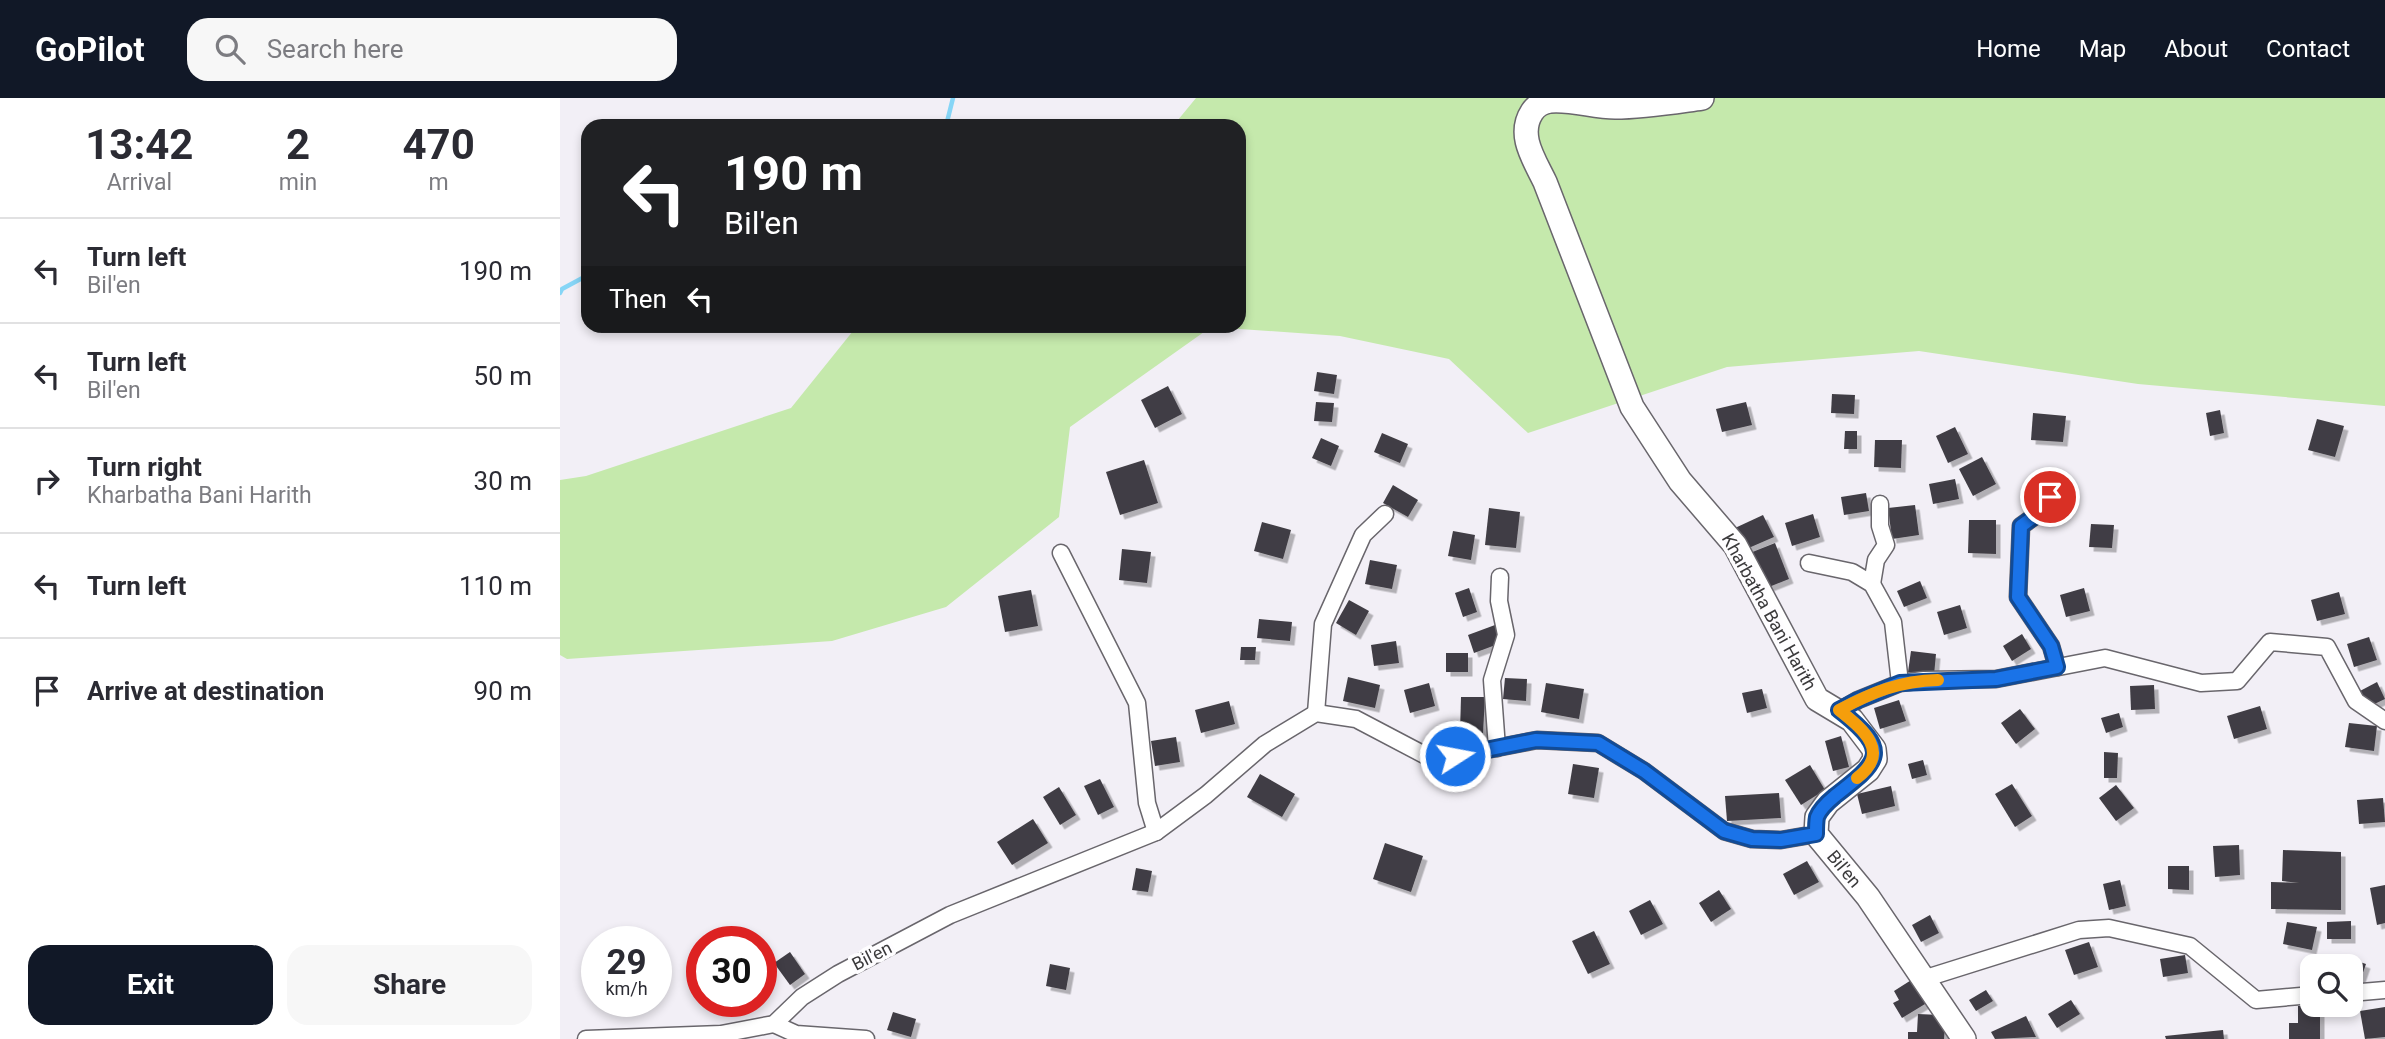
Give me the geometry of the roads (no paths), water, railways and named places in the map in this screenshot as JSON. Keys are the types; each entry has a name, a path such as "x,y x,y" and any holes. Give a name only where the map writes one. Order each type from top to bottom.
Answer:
{"street":[{"name":"Kharbatha Bani Harith","path":"1702,98 1613,107 1548,101 1535,108 1524,131 1632,407 1680,481 1735,545 1817,699 1839,710"},
{"path":"2057,484 2042,511 2021,526 2018,597 2051,646 2057,667"},
{"path":"1872,584 1876,560 1886,545 1880,526 1880,504"},
{"path":"1385,514 1363,536 1323,624 1316,713 1356,719 1434,760 1536,740 1598,743 1644,771 1724,831 1752,839 1781,840 1816,834"},
{"path":"1060,553 1137,703 1147,803 1156,832"},
{"path":"1809,564 1852,572 1872,584 1893,622 1900,683"},
{"path":"1497,748 1492,680 1506,635 1499,601 1500,577"},
{"path":"1839,710 1900,683 1996,679 2105,658 2201,683 2237,681 2270,642 2328,646 2356,701 2385,721"},
{"name":"Bil'en","path":"1839,710 1867,737 1874,749 1875,759 1868,770 1828,802 1817,817 1816,834 1868,897 1964,1039"},
{"name":"Bil'en","path":"774,1024 802,998 838,974 950,915 1156,832 1206,795 1265,744 1316,713"},
{"path":"1923,979 2079,930 2109,928 2190,946 2256,1000 2300,996"},
{"path":"2363,992 2385,990"},
{"path":"586,1039 721,1034 774,1024 796,1034 866,1039"}],"waterway":[{"path":"948,119 953,98"},
{"path":"560,293 562,289 581,279"}]}
